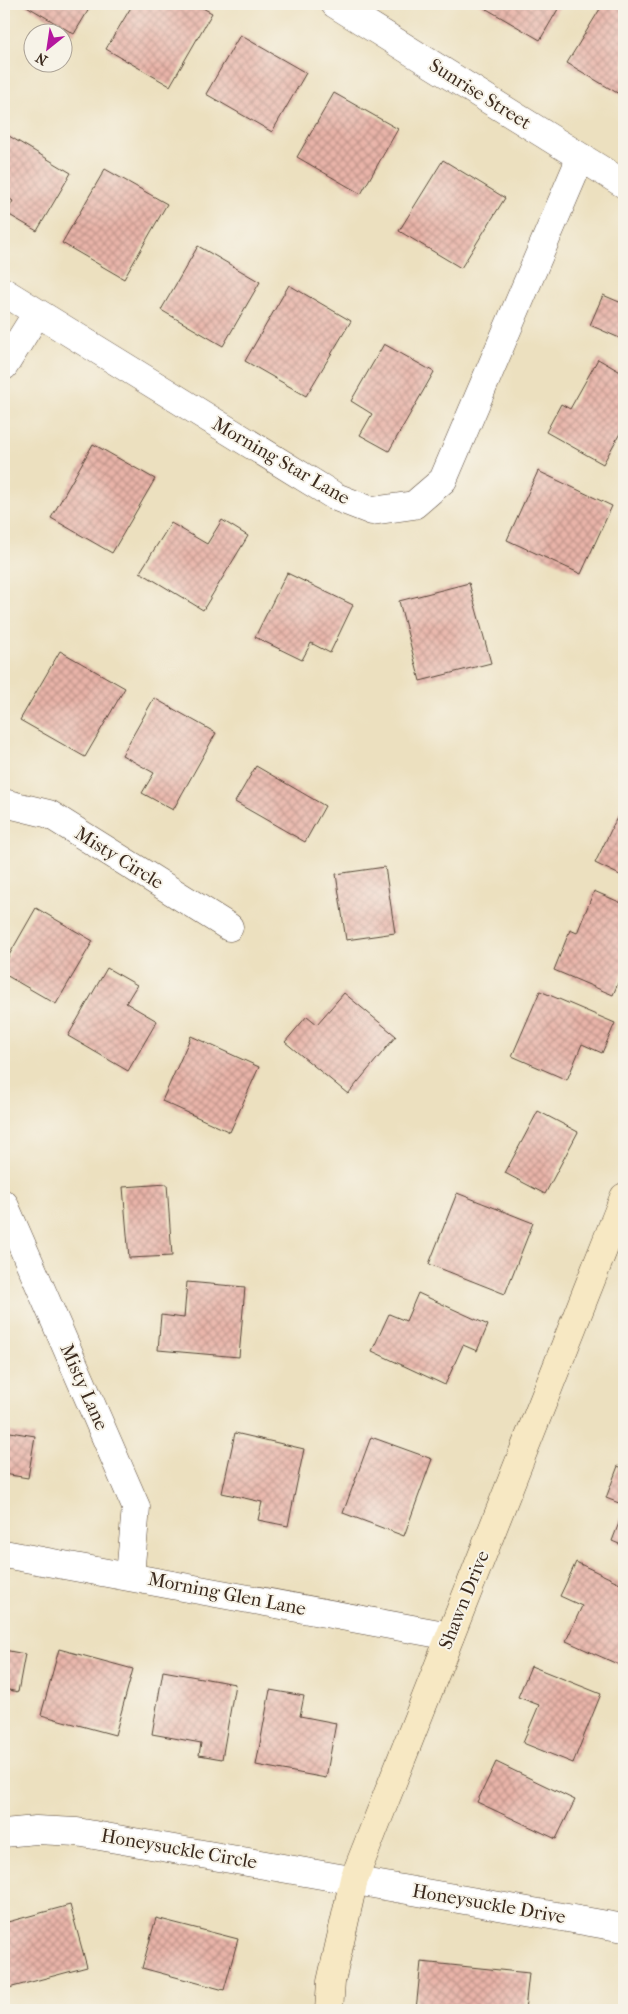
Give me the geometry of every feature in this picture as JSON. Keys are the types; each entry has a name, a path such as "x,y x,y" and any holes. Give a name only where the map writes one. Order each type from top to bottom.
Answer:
{"street":[{"name":"Sunrise Street","path":"335,4 624,184"},
{"name":"Morning Star Lane","path":"4,292 336,497 372,510 414,505 443,480 581,157"},
{"path":"4,366 37,313"},
{"name":"Misty Circle","path":"4,803 49,814 229,927"},
{"name":"Shawn Drive","path":"329,2010 331,1982 354,1879 624,1197"},
{"name":"Misty Lane","path":"4,1204 136,1507 130,1576"},
{"name":"Morning Glen Lane","path":"4,1554 450,1636"},
{"name":"Honeysuckle Circle","path":"4,1833 36,1830 77,1832 354,1879"},
{"name":"Honeysuckle Drive","path":"354,1879 624,1928"}],"building":[{"path":"23,4 92,4 74,34 72,33 72,22 54,22"},
{"path":"133,4 195,4 212,13 170,86 106,49"},
{"path":"478,4 561,4 540,40"},
{"path":"603,4 613,4 624,10 624,97 567,63"},
{"path":"240,35 306,73 272,132 206,94"},
{"path":"334,93 398,129 361,194 297,157"},
{"path":"4,133 71,173 37,231 6,213 13,201 4,195"},
{"path":"443,160 505,198 461,268 399,231"},
{"path":"105,169 167,204 124,279 62,243"},
{"path":"198,246 260,282 223,346 161,310"},
{"path":"289,285 351,321 306,396 245,361"},
{"path":"603,295 624,304 624,340 590,325"},
{"path":"384,344 434,372 389,451 360,435 372,414 351,401"},
{"path":"598,359 624,374 624,426 603,464 546,432 561,404 570,409"},
{"path":"93,444 155,479 112,553 51,518"},
{"path":"538,471 612,506 581,574 507,540"},
{"path":"222,520 248,536 203,610 140,572 171,523 207,544"},
{"path":"287,573 353,605 330,653 311,643 302,660 255,637"},
{"path":"469,583 491,663 420,681 399,601"},
{"path":"60,651 125,688 85,757 20,720"},
{"path":"154,698 216,733 173,810 142,793 154,773 122,755"},
{"path":"256,766 325,806 305,842 235,802"},
{"path":"624,803 624,877 595,863"},
{"path":"385,867 395,933 346,940 336,874"},
{"path":"594,891 624,904 624,969 613,995 554,970 570,930 577,933"},
{"path":"36,908 93,941 56,1004 4,974 4,964"},
{"path":"107,968 137,985 126,1003 157,1021 128,1071 68,1036"},
{"path":"540,991 615,1023 602,1053 582,1044 567,1080 512,1056"},
{"path":"344,993 396,1036 348,1094 285,1042 307,1016 317,1024"},
{"path":"191,1036 259,1067 230,1132 162,1101"},
{"path":"538,1111 578,1132 545,1194 505,1173"},
{"path":"167,1184 172,1256 129,1258 123,1187"},
{"path":"457,1193 533,1223 505,1294 429,1264"},
{"path":"187,1282 245,1287 239,1357 158,1350 161,1315 184,1318"},
{"path":"418,1293 488,1325 477,1351 463,1345 445,1385 372,1351 389,1314 406,1321"},
{"path":"4,1431 35,1436 28,1478 4,1474"},
{"path":"235,1433 304,1449 288,1526 258,1520 262,1502 222,1493"},
{"path":"371,1437 432,1459 404,1536 343,1513"},
{"path":"618,1466 624,1469 624,1505 606,1498"},
{"path":"624,1510 624,1546 612,1541"},
{"path":"576,1562 624,1585 624,1667 566,1641 582,1606 560,1596"},
{"path":"59,1649 133,1669 115,1735 41,1715"},
{"path":"4,1650 25,1654 18,1692 4,1689"},
{"path":"531,1666 601,1694 573,1763 523,1743 539,1705 518,1697"},
{"path":"163,1671 235,1684 222,1759 199,1755 201,1743 152,1734"},
{"path":"270,1690 304,1696 300,1716 336,1723 326,1778 256,1765"},
{"path":"496,1762 575,1800 556,1839 477,1802"},
{"path":"70,1905 87,1967 5,1989 4,1923"},
{"path":"156,1918 238,1939 224,1990 142,1968"},
{"path":"421,1962 529,1973 525,2010 416,2010"}]}
